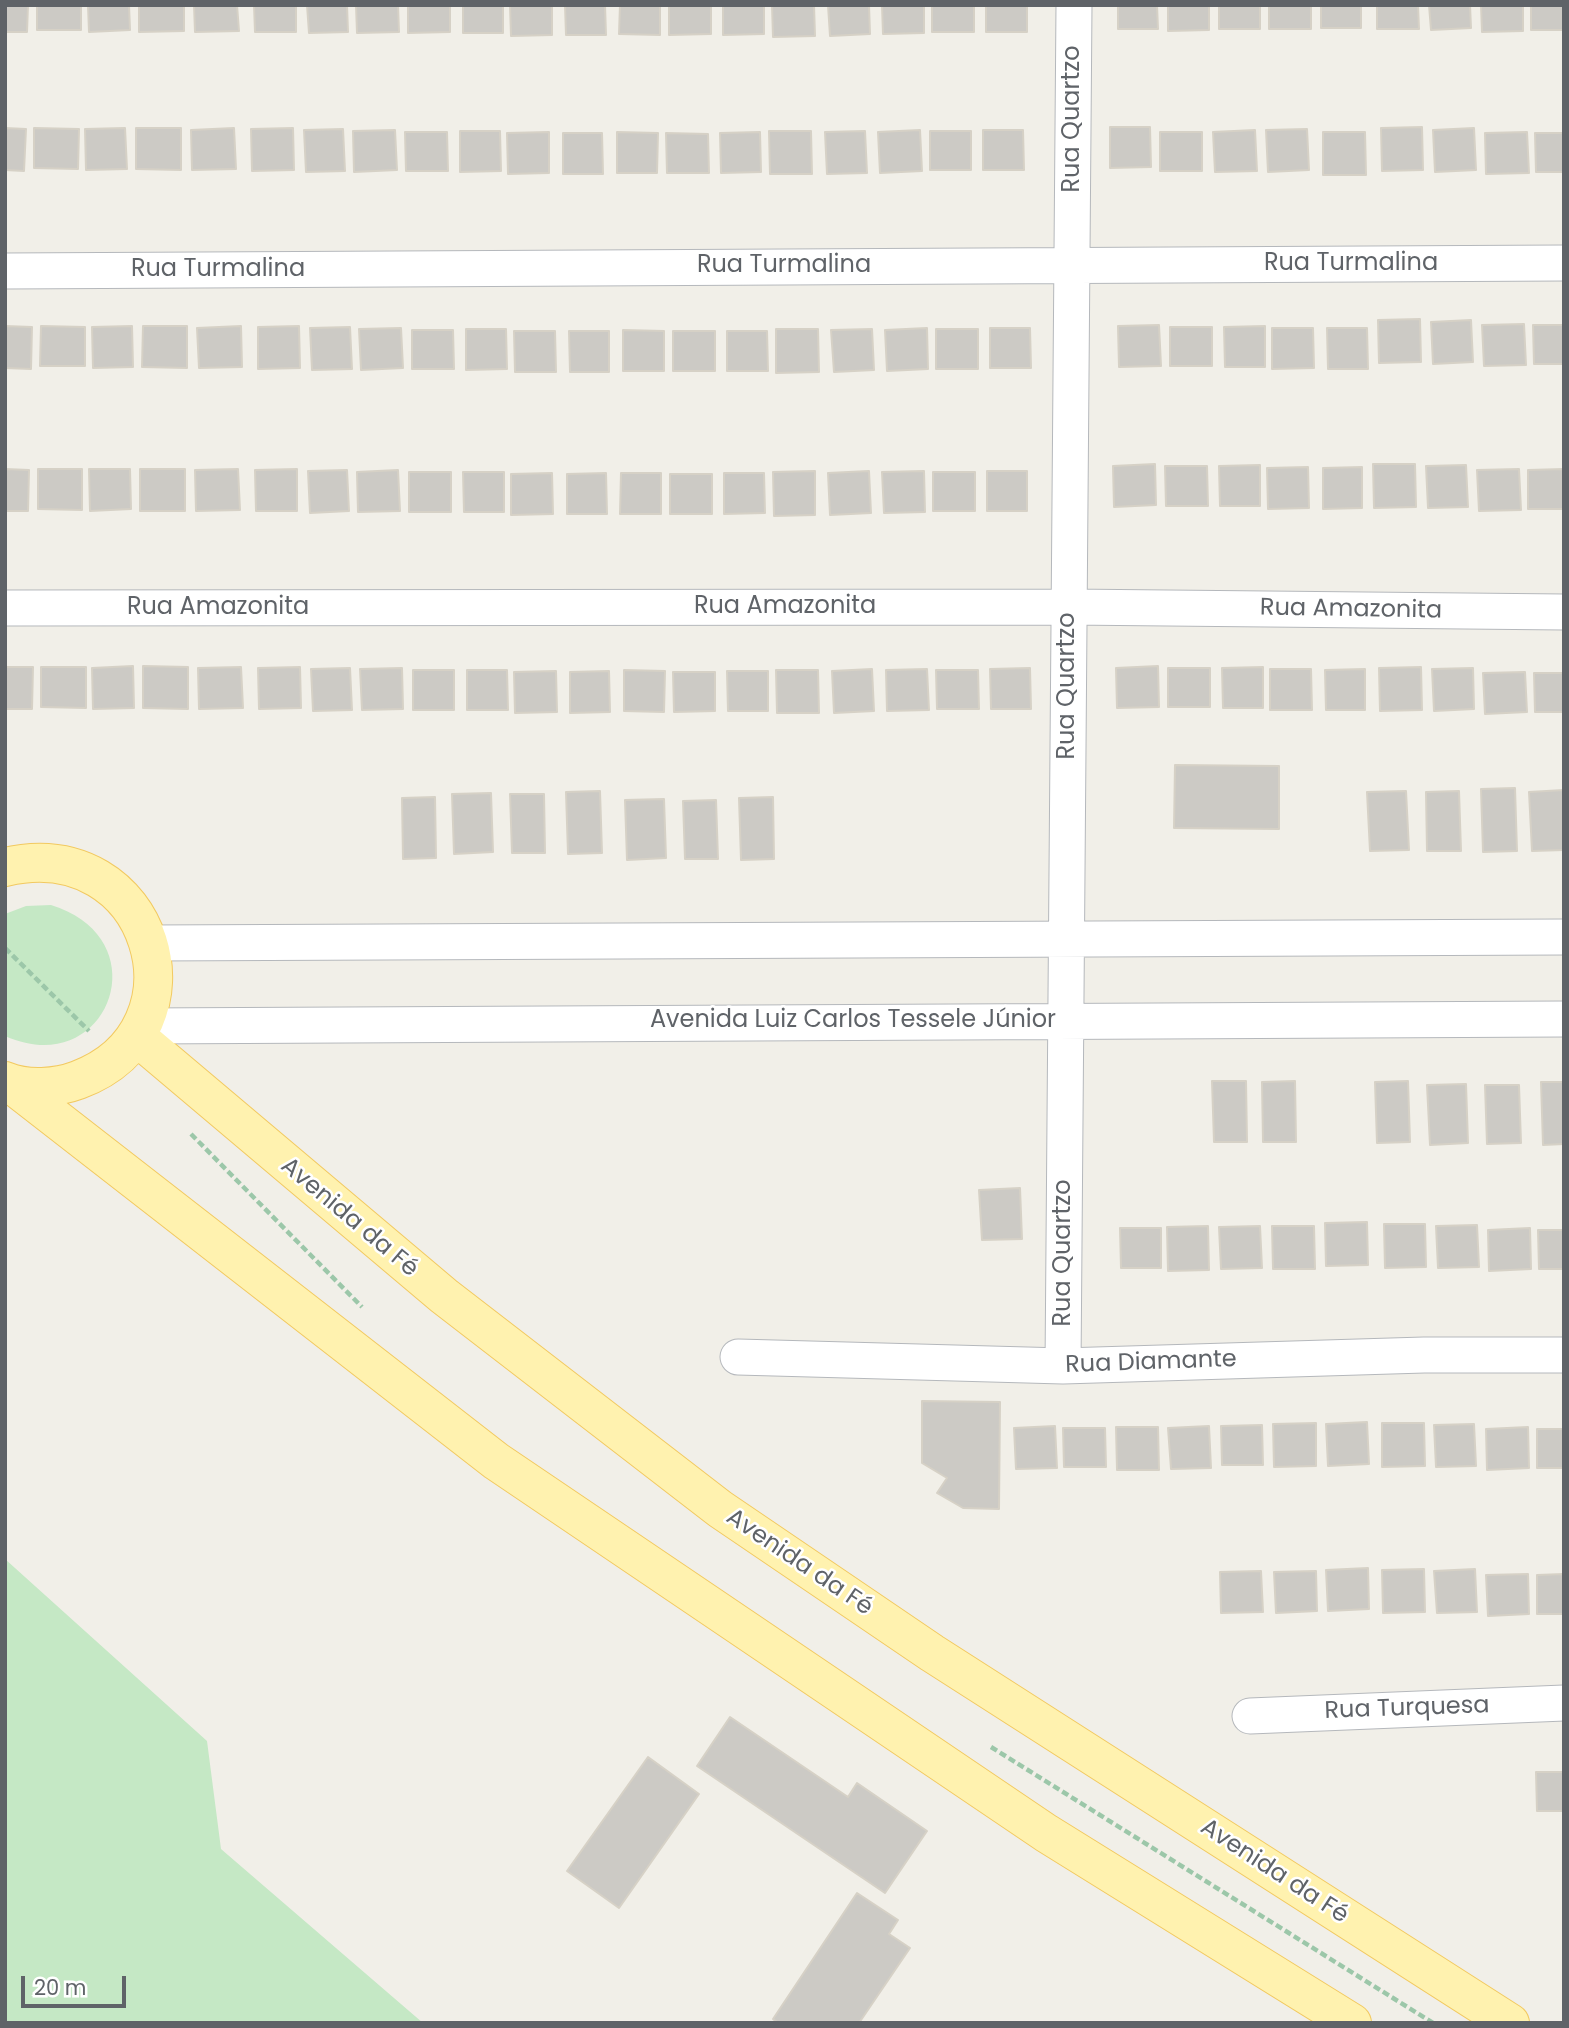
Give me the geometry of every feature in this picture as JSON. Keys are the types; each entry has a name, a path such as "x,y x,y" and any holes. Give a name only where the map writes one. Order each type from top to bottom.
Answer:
{"main road":[{"path":"5,867 30,861 61,863 91,873 117,891 137,915 150,943 154,985 139,1031 116,1059 94,1074 76,1081 38,1087 8,1082"},
{"name":"Avenida da Fé","path":"139,1031 444,1296 720,1509 932,1653 1510,2023"},
{"path":"8,1082 496,1461 1046,1833 1352,2023"}],"street":[{"name":"Rua Quartzo","path":"1063,1366 1073,5"},
{"name":"Rua Turmalina","path":"5,271 1564,263"},
{"name":"Rua Amazonita","path":"5,608 1069,607 1564,612"},
{"path":"150,943 1066,937 1564,937"},
{"name":"Avenida Luiz Carlos Tessele Júnior","path":"139,1031 1065,1019 1564,1019"},
{"name":"Rua Diamante","path":"738,1357 1063,1366 1424,1355 1564,1354"},
{"name":"Rua Turquesa","path":"1250,1716 1564,1703"}],"green space":[{"path":"51,905 85,922 105,946 112,974 108,1001 94,1024 71,1040 41,1045 5,1036 5,914 26,906"},
{"path":"5,1559 207,1741 221,1849 423,2023 5,2023"}],"building":[{"path":"5,5 28,5 27,32 5,32"},
{"path":"37,5 81,5 81,30 37,30"},
{"path":"88,5 129,5 130,30 89,32"},
{"path":"139,5 184,5 184,31 139,32"},
{"path":"194,5 237,5 239,31 195,32"},
{"path":"254,5 296,5 296,32 255,32"},
{"path":"307,5 347,5 348,32 309,33"},
{"path":"356,5 398,5 399,32 357,33"},
{"path":"408,5 450,5 450,32 408,33"},
{"path":"463,5 503,5 503,33 463,33"},
{"path":"510,5 552,5 552,35 511,36"},
{"path":"565,5 605,5 606,35 566,35"},
{"path":"620,5 660,5 660,35 619,34"},
{"path":"669,5 711,5 711,34 669,35"},
{"path":"723,5 764,5 764,34 723,35"},
{"path":"772,5 814,5 815,36 773,37"},
{"path":"828,5 869,5 870,34 830,36"},
{"path":"882,5 924,5 924,33 883,34"},
{"path":"932,5 974,5 974,32 932,32"},
{"path":"986,5 1027,5 1027,32 986,32"},
{"path":"1118,5 1157,5 1158,29 1118,29"},
{"path":"1168,5 1209,5 1209,30 1168,31"},
{"path":"1219,5 1260,5 1260,29 1219,29"},
{"path":"1269,5 1311,5 1311,29 1269,29"},
{"path":"1321,5 1361,5 1361,28 1321,28"},
{"path":"1377,5 1418,5 1419,29 1377,29"},
{"path":"1429,5 1470,5 1471,28 1431,30"},
{"path":"1481,5 1523,5 1523,31 1482,32"},
{"path":"1531,5 1564,5 1564,30 1531,30"},
{"path":"1110,127 1150,127 1151,167 1110,168"},
{"path":"1422,127 1423,170 1382,171 1381,128"},
{"path":"5,128 26,129 24,171 5,170"},
{"path":"34,128 79,129 78,169 34,168"},
{"path":"125,128 127,169 86,170 85,129"},
{"path":"136,128 181,128 181,170 136,169"},
{"path":"234,128 236,169 192,170 191,130"},
{"path":"293,128 294,170 252,171 251,129"},
{"path":"1474,128 1476,170 1435,172 1433,130"},
{"path":"343,129 345,171 306,172 304,130"},
{"path":"1307,129 1309,170 1268,172 1266,130"},
{"path":"395,130 397,170 354,172 353,131"},
{"path":"920,130 922,171 880,173 878,132"},
{"path":"983,130 1023,130 1024,170 983,170"},
{"path":"1255,130 1257,171 1215,172 1213,132"},
{"path":"460,131 500,131 501,171 460,172"},
{"path":"769,131 811,131 812,174 770,174"},
{"path":"865,131 867,173 827,174 825,132"},
{"path":"930,131 971,131 971,170 930,170"},
{"path":"405,132 447,132 448,171 406,171"},
{"path":"549,132 549,173 508,174 507,133"},
{"path":"617,132 658,133 657,173 617,173"},
{"path":"760,132 761,172 721,173 720,133"},
{"path":"1160,132 1202,132 1202,171 1160,171"},
{"path":"1323,132 1365,132 1366,175 1323,175"},
{"path":"1527,132 1529,173 1486,174 1485,133"},
{"path":"563,133 602,133 603,174 563,174"},
{"path":"666,133 708,134 709,173 667,173"},
{"path":"1535,133 1564,133 1564,172 1536,172"},
{"path":"1420,319 1421,362 1379,363 1378,320"},
{"path":"1471,320 1473,362 1433,364 1431,322"},
{"path":"1524,324 1526,365 1484,366 1482,325"},
{"path":"1159,325 1161,366 1119,367 1118,326"},
{"path":"1533,325 1564,325 1564,364 1534,364"},
{"path":"5,326 32,327 31,369 5,368"},
{"path":"41,326 85,327 85,366 40,366"},
{"path":"132,326 133,367 93,368 92,327"},
{"path":"143,326 187,326 187,368 142,367"},
{"path":"241,326 242,367 199,368 197,328"},
{"path":"299,326 300,368 258,369 258,327"},
{"path":"1265,326 1265,367 1225,367 1224,327"},
{"path":"350,327 352,369 312,370 310,328"},
{"path":"1170,327 1212,327 1212,366 1170,366"},
{"path":"401,328 403,368 361,370 359,329"},
{"path":"927,328 928,369 887,371 885,330"},
{"path":"990,328 1030,328 1031,368 990,368"},
{"path":"1272,328 1313,328 1314,368 1272,369"},
{"path":"1327,328 1367,328 1368,369 1328,369"},
{"path":"466,329 506,329 507,369 466,370"},
{"path":"776,329 818,329 819,372 776,373"},
{"path":"872,329 874,370 834,372 831,330"},
{"path":"936,329 978,329 978,369 936,369"},
{"path":"412,330 453,330 454,369 412,369"},
{"path":"623,330 664,331 664,371 623,371"},
{"path":"514,331 555,331 556,372 515,372"},
{"path":"569,331 609,331 609,372 570,372"},
{"path":"673,331 715,331 715,371 673,371"},
{"path":"727,331 767,331 768,371 727,371"},
{"path":"1155,464 1156,505 1114,507 1113,466"},
{"path":"1373,464 1415,464 1416,507 1374,508"},
{"path":"1260,465 1260,506 1220,506 1219,466"},
{"path":"1466,465 1468,507 1428,508 1426,466"},
{"path":"1165,466 1207,466 1208,506 1166,506"},
{"path":"1308,467 1309,508 1268,509 1267,468"},
{"path":"1362,467 1362,508 1323,509 1323,468"},
{"path":"5,469 29,470 28,511 5,511"},
{"path":"38,469 82,469 82,510 38,509"},
{"path":"89,469 130,469 131,509 90,511"},
{"path":"140,469 185,469 185,511 140,511"},
{"path":"238,469 240,510 196,511 195,470"},
{"path":"297,469 297,511 256,511 255,470"},
{"path":"1519,469 1521,510 1479,511 1477,470"},
{"path":"1564,469 1564,509 1528,509 1528,470"},
{"path":"347,470 349,511 310,513 308,471"},
{"path":"398,470 400,511 358,512 357,472"},
{"path":"815,471 815,515 774,516 773,472"},
{"path":"869,471 871,513 830,515 828,473"},
{"path":"924,471 925,512 884,513 882,472"},
{"path":"987,471 1027,471 1027,511 987,511"},
{"path":"409,472 451,472 451,512 409,512"},
{"path":"463,472 504,472 504,512 464,512"},
{"path":"933,472 975,472 975,511 933,511"},
{"path":"552,473 553,514 511,515 511,474"},
{"path":"606,473 607,514 567,514 567,474"},
{"path":"621,473 661,473 661,514 620,514"},
{"path":"724,473 764,473 765,513 724,514"},
{"path":"670,474 712,474 712,514 670,514"},
{"path":"133,666 134,708 93,709 92,668"},
{"path":"143,666 188,667 188,709 143,708"},
{"path":"1158,666 1159,707 1117,708 1116,668"},
{"path":"5,667 33,667 32,709 5,709"},
{"path":"41,667 86,667 86,708 41,707"},
{"path":"241,667 243,708 199,709 198,668"},
{"path":"300,667 301,708 259,709 258,668"},
{"path":"1263,667 1263,708 1223,708 1222,668"},
{"path":"1421,667 1422,710 1380,711 1379,668"},
{"path":"350,668 352,710 313,711 311,669"},
{"path":"402,668 403,709 362,710 360,669"},
{"path":"1030,668 1031,709 991,709 990,669"},
{"path":"1168,668 1210,668 1210,707 1168,707"},
{"path":"1473,668 1474,709 1434,711 1432,669"},
{"path":"872,669 874,711 834,713 832,671"},
{"path":"927,669 929,710 887,711 886,670"},
{"path":"1270,669 1311,669 1312,710 1270,710"},
{"path":"1365,669 1365,710 1326,710 1325,670"},
{"path":"413,670 454,670 454,710 413,710"},
{"path":"467,670 507,670 508,710 467,710"},
{"path":"624,670 665,671 664,712 624,711"},
{"path":"776,670 818,670 819,713 777,713"},
{"path":"936,670 978,670 979,709 937,709"},
{"path":"556,671 557,712 515,713 514,672"},
{"path":"609,671 610,712 570,713 570,672"},
{"path":"727,671 768,671 768,711 728,711"},
{"path":"673,672 715,672 715,711 674,712"},
{"path":"1525,672 1527,712 1485,714 1483,673"},
{"path":"1534,673 1564,673 1564,712 1535,712"},
{"path":"1175,765 1279,766 1279,829 1174,828"},
{"path":"1515,788 1517,851 1483,852 1481,789"},
{"path":"1564,790 1564,850 1532,851 1529,792"},
{"path":"600,791 602,853 568,854 566,792"},
{"path":"1406,791 1409,850 1370,851 1367,792"},
{"path":"1459,791 1461,851 1427,851 1426,792"},
{"path":"491,793 493,852 454,854 452,794"},
{"path":"510,794 544,794 545,853 512,853"},
{"path":"435,797 436,858 403,859 402,798"},
{"path":"773,797 774,859 741,860 739,798"},
{"path":"664,799 666,858 627,860 625,800"},
{"path":"716,800 718,859 685,859 683,801"},
{"path":"1212,1081 1246,1081 1247,1142 1214,1142"},
{"path":"1295,1081 1296,1142 1263,1142 1262,1082"},
{"path":"1408,1081 1410,1142 1377,1143 1375,1082"},
{"path":"1541,1082 1564,1082 1564,1144 1543,1145"},
{"path":"1466,1084 1468,1143 1430,1145 1427,1085"},
{"path":"1485,1085 1519,1085 1521,1143 1487,1144"},
{"path":"1020,1188 1022,1239 982,1240 979,1190"},
{"path":"1367,1222 1368,1265 1326,1266 1325,1223"},
{"path":"1384,1224 1425,1224 1426,1267 1385,1268"},
{"path":"1477,1225 1479,1267 1438,1268 1436,1226"},
{"path":"1208,1226 1209,1270 1168,1271 1167,1227"},
{"path":"1260,1226 1262,1268 1221,1269 1219,1227"},
{"path":"1272,1226 1314,1226 1315,1269 1273,1269"},
{"path":"1120,1228 1161,1228 1161,1268 1121,1268"},
{"path":"1530,1228 1531,1269 1489,1271 1488,1230"},
{"path":"1538,1230 1564,1230 1564,1269 1539,1269"},
{"path":"922,1401 1000,1402 999,1509 963,1508 937,1493 947,1478 922,1463"},
{"path":"1367,1422 1369,1464 1328,1466 1326,1424"},
{"path":"1316,1423 1316,1466 1274,1467 1273,1424"},
{"path":"1382,1423 1424,1423 1425,1466 1382,1467"},
{"path":"1474,1424 1476,1466 1436,1467 1434,1425"},
{"path":"1262,1425 1263,1465 1222,1465 1221,1426"},
{"path":"1055,1426 1057,1468 1016,1469 1014,1428"},
{"path":"1209,1426 1211,1468 1171,1469 1168,1428"},
{"path":"1116,1427 1158,1427 1159,1470 1117,1470"},
{"path":"1528,1427 1529,1468 1487,1470 1486,1429"},
{"path":"1063,1428 1105,1428 1106,1467 1064,1467"},
{"path":"1537,1429 1564,1429 1564,1468 1537,1468"},
{"path":"1368,1568 1369,1609 1328,1611 1326,1570"},
{"path":"1424,1569 1425,1612 1383,1613 1382,1570"},
{"path":"1475,1569 1477,1612 1437,1613 1434,1571"},
{"path":"1261,1571 1263,1612 1221,1613 1220,1572"},
{"path":"1316,1571 1317,1611 1276,1613 1274,1572"},
{"path":"1528,1574 1529,1614 1488,1616 1486,1575"},
{"path":"1564,1574 1564,1614 1537,1614 1537,1575"},
{"path":"730,1717 848,1797 857,1783 927,1831 885,1893 697,1766"},
{"path":"648,1757 699,1794 619,1908 567,1871"},
{"path":"1536,1772 1564,1772 1564,1811 1537,1811"},
{"path":"857,1893 898,1920 889,1934 910,1948 859,2023 778,2023 773,2019"}]}
